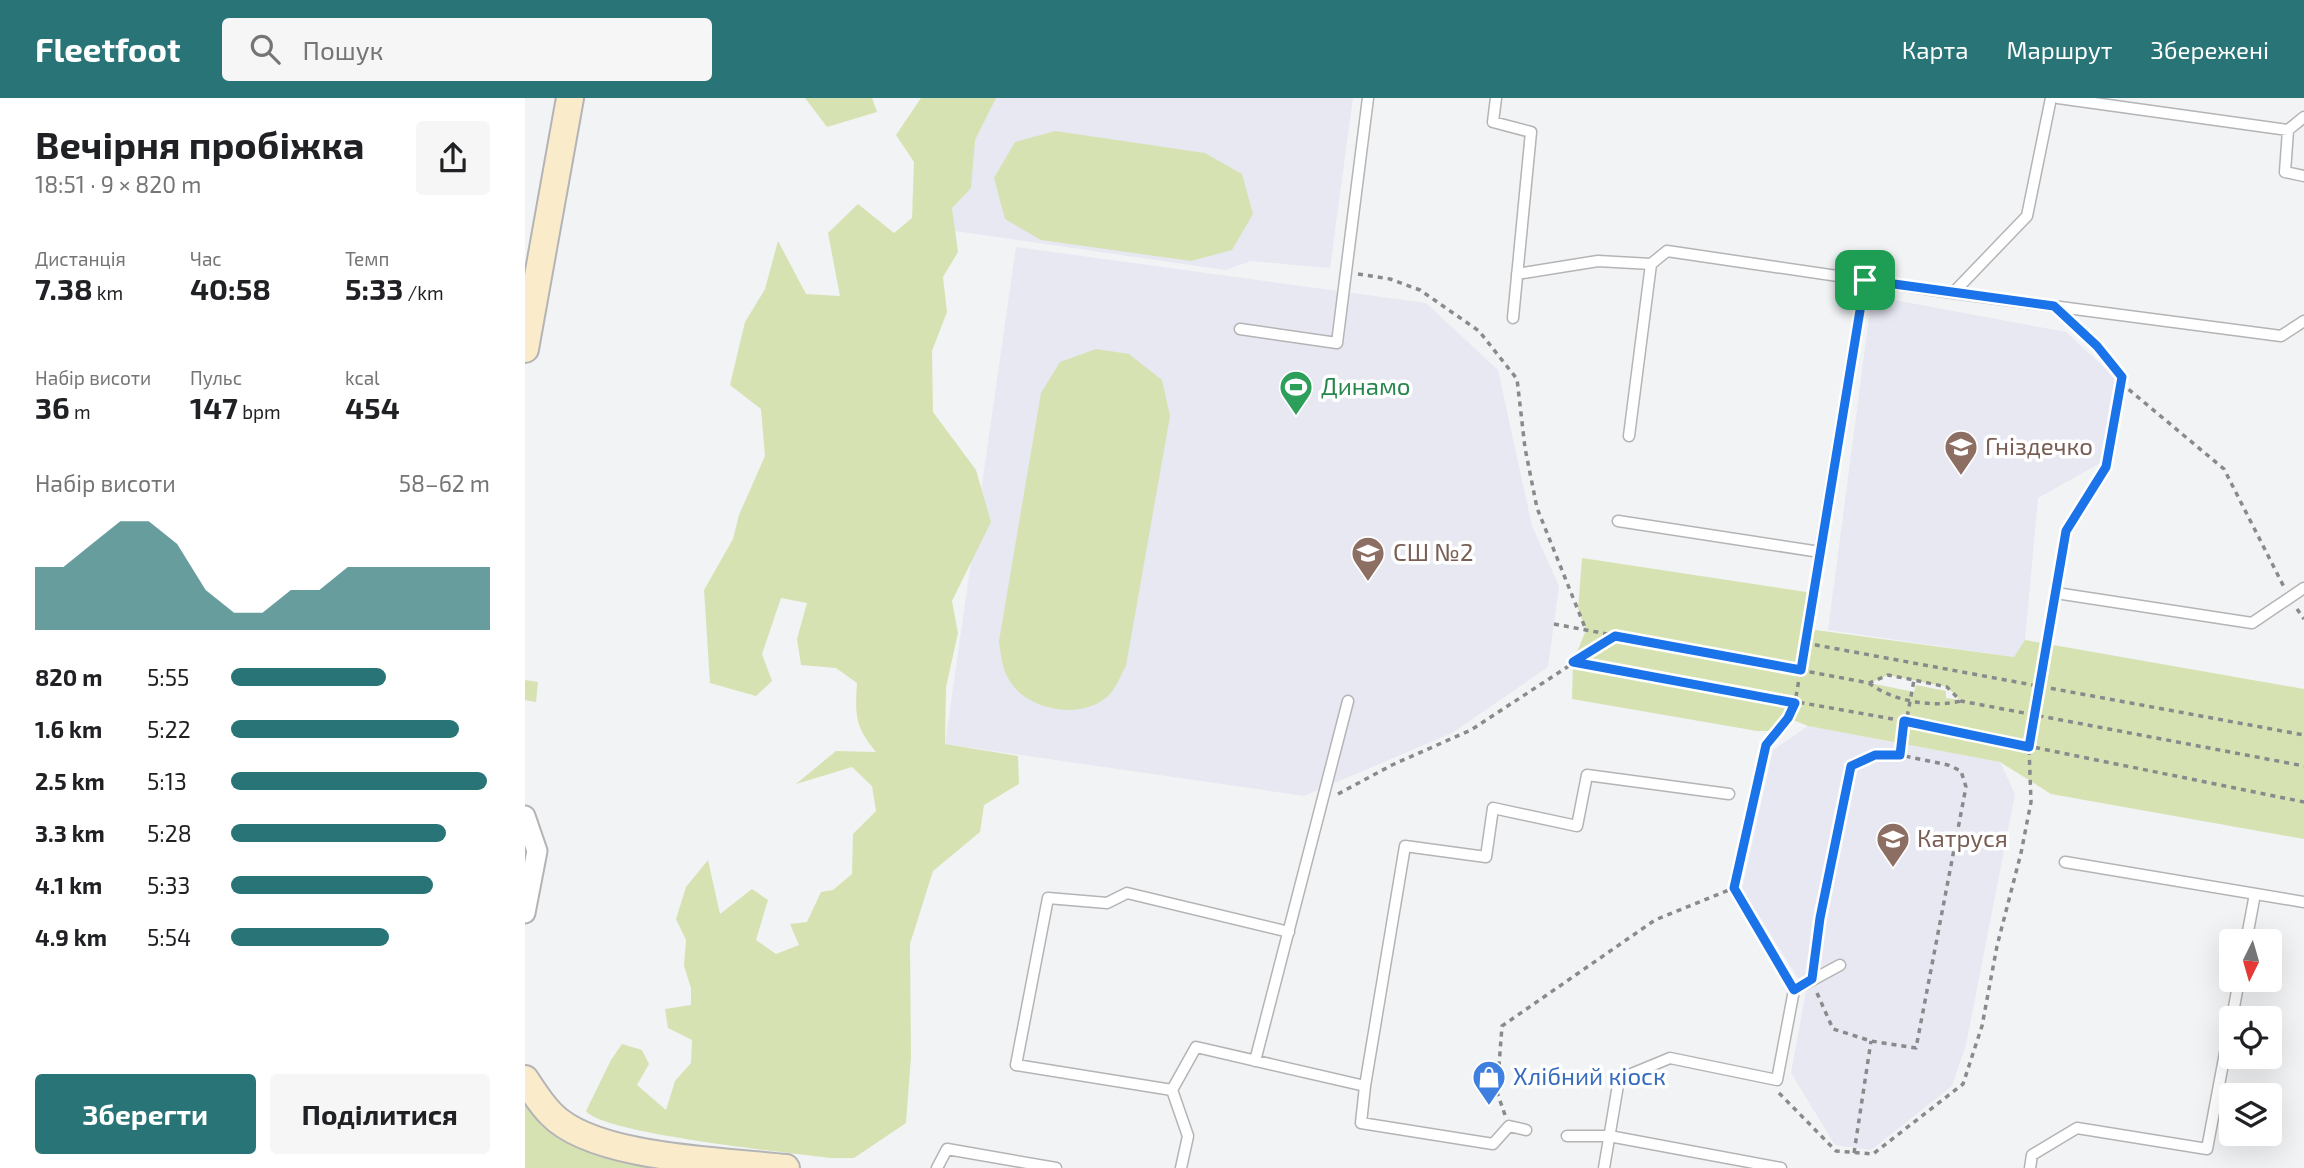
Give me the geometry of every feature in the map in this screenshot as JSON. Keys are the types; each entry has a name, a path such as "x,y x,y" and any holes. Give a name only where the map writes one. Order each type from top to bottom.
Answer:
{"street":[{"path":"525,349 570,98"},
{"path":"525,816 537,851 525,913"},
{"path":"525,1079 552,1115 587,1138 625,1149 786,1168"}],"lane":[{"path":"1240,329 1336,343 1368,98"},
{"path":"1496,98 1493,122 1531,132 1513,318"},
{"path":"1952,293 2027,216 2051,98"},
{"path":"2058,98 2288,130"},
{"path":"2304,117 2288,130 2285,172 2304,176"},
{"path":"1517,274 1598,261 1651,264 1667,251 2281,337 2304,321"},
{"path":"1629,436 1651,264"},
{"path":"1618,521 1820,552 1865,280"},
{"path":"2056,593 2252,623 2304,588"},
{"path":"1255,1061 1348,701"},
{"path":"1526,1130 1509,1126 1493,1144 1361,1123 1405,846 1486,857 1493,808 1577,825 1587,775 1729,794"},
{"path":"2065,862 2304,902"},
{"path":"1171,1090 1016,1065 1048,898 1107,903 1127,893 1289,932"},
{"path":"2248,929 2255,894"},
{"path":"1604,1168 1619,1079 1670,1058 1777,1080 1794,990 1840,965"},
{"path":"1171,1090 1196,1047 1365,1087"},
{"path":"2030,1168 2032,1155 2077,1128 2207,1149 2223,1069"},
{"path":"1171,1090 1188,1136 1181,1168"},
{"path":"1567,1136 1609,1136 1781,1168"},
{"path":"937,1168 947,1149 1056,1168"}],"path":[{"path":"1346,272 1390,279 1420,290 1479,331 1517,379 1525,448 1537,508 1586,630"},
{"path":"1777,1080 1779,1095 1836,1151 1873,1154 1963,1084 1982,1026 2031,802 2029,747 2033,714 2066,531 2106,467 2122,377 2097,346 2054,306"},
{"path":"2121,383 2224,469 2289,598 2304,619"},
{"path":"1794,990 1734,888 1766,745 1788,718 1795,703 1820,552"},
{"path":"1554,624 1869,683 1882,694 1942,706 1961,701 2304,766"},
{"path":"1322,803 1392,765 1471,730 1615,636"},
{"path":"1805,643 2304,735"},
{"path":"1573,662 1904,721 2304,802"},
{"path":"1869,683 1888,675 1914,680 1947,687 1961,701"},
{"path":"1900,755 1904,721 1914,680"},
{"path":"1875,755 1900,755 1948,765 1961,771 1966,788 1916,1048 1871,1041 1833,1028 1812,979 1820,918 1851,766 1875,755"},
{"path":"1509,1126 1497,1092 1502,1026 1655,920 1734,888"},
{"path":"1854,1153 1871,1041"}],"shaded area":[{"path":"974,98 1353,98 1330,268 1251,261 1225,270 948,230"},
{"path":"1016,247 1426,303 1498,370 1532,526 1559,586 1548,667 1452,733 1304,796 945,744"},
{"name":"Гніздечко","path":"1889,299 2066,332 2120,382 2111,457 2038,498 2025,640 2014,657 1828,630 1870,310"},
{"path":"1808,726 2000,762 2015,794 1966,1045 1952,1086 1871,1150 1835,1145 1791,1073 1806,991 1742,889 1773,750"}],"green space":[{"path":"805,98 872,98 877,112 827,127"},
{"path":"921,98 996,98 975,140 971,188 952,208 958,252 943,277 947,312 932,351 933,412 976,470 991,522 952,601 958,633 946,687 945,744 1018,756 1019,784 984,805 980,832 933,871 910,944 911,1057 906,1123 854,1158 831,1158 741,1147 626,1127 600,1119 586,1111 611,1060 622,1044 642,1050 649,1064 637,1085 666,1110 675,1081 691,1063 692,1040 668,1028 665,1009 691,1005 691,988 684,966 686,940 676,919 686,887 708,860 720,914 752,889 768,900 756,940 776,954 799,945 790,924 807,922 821,892 833,890 852,874 853,834 876,811 872,786 852,767 796,784 836,751 876,752 864,735 858,720 857,683 836,668 801,665 797,639 807,603 781,598 762,654 772,681 756,696 710,683 704,590 733,539 739,515 765,456 761,409 730,385 745,322 765,289 778,241 806,294 840,296 828,233 858,204 894,233 912,218 914,162 896,135"},
{"path":"1055,131 1205,153 1242,174 1253,214 1232,250 1191,261 1041,240 1005,219 994,178 1015,142"},
{"path":"1096,349 1129,354 1162,380 1170,416 1126,666 1112,692 1098,703 1086,708 1058,709 1031,701 1011,683 1004,668 999,641 1041,393 1060,362"},
{"path":"1582,558 1813,593 1808,629 2014,657 2025,640 2304,689 2304,839 2051,794 2000,762 1808,726 1788,718 1778,731 1757,731 1572,699 1573,662 1586,630 1578,609","holes":["1888,675 1947,687 1960,700 1946,698 1946,691 1916,685 1914,692 1870,683"]},
{"path":"525,680 538,682 536,702 525,700"},
{"path":"525,1104 559,1136 577,1146 614,1158 680,1168 525,1168"}],"place":[{"name":"Динамо","path":"1296,417"},
{"name":"Гніздечко","path":"1961,477"},
{"name":"СШ №2","path":"1368,583"},
{"name":"Катруся","path":"1893,869"},
{"name":"Хлібний кіоск","path":"1489,1107"}],"route":[{"path":"1865,280 2054,306 2097,346 2122,377 2106,467 2066,531 2029,747 1904,721 1900,755 1875,755 1851,766 1820,918 1812,979 1794,990 1734,888 1766,745 1788,718 1795,703 1573,662 1615,636 1801,670 1865,280"}]}
